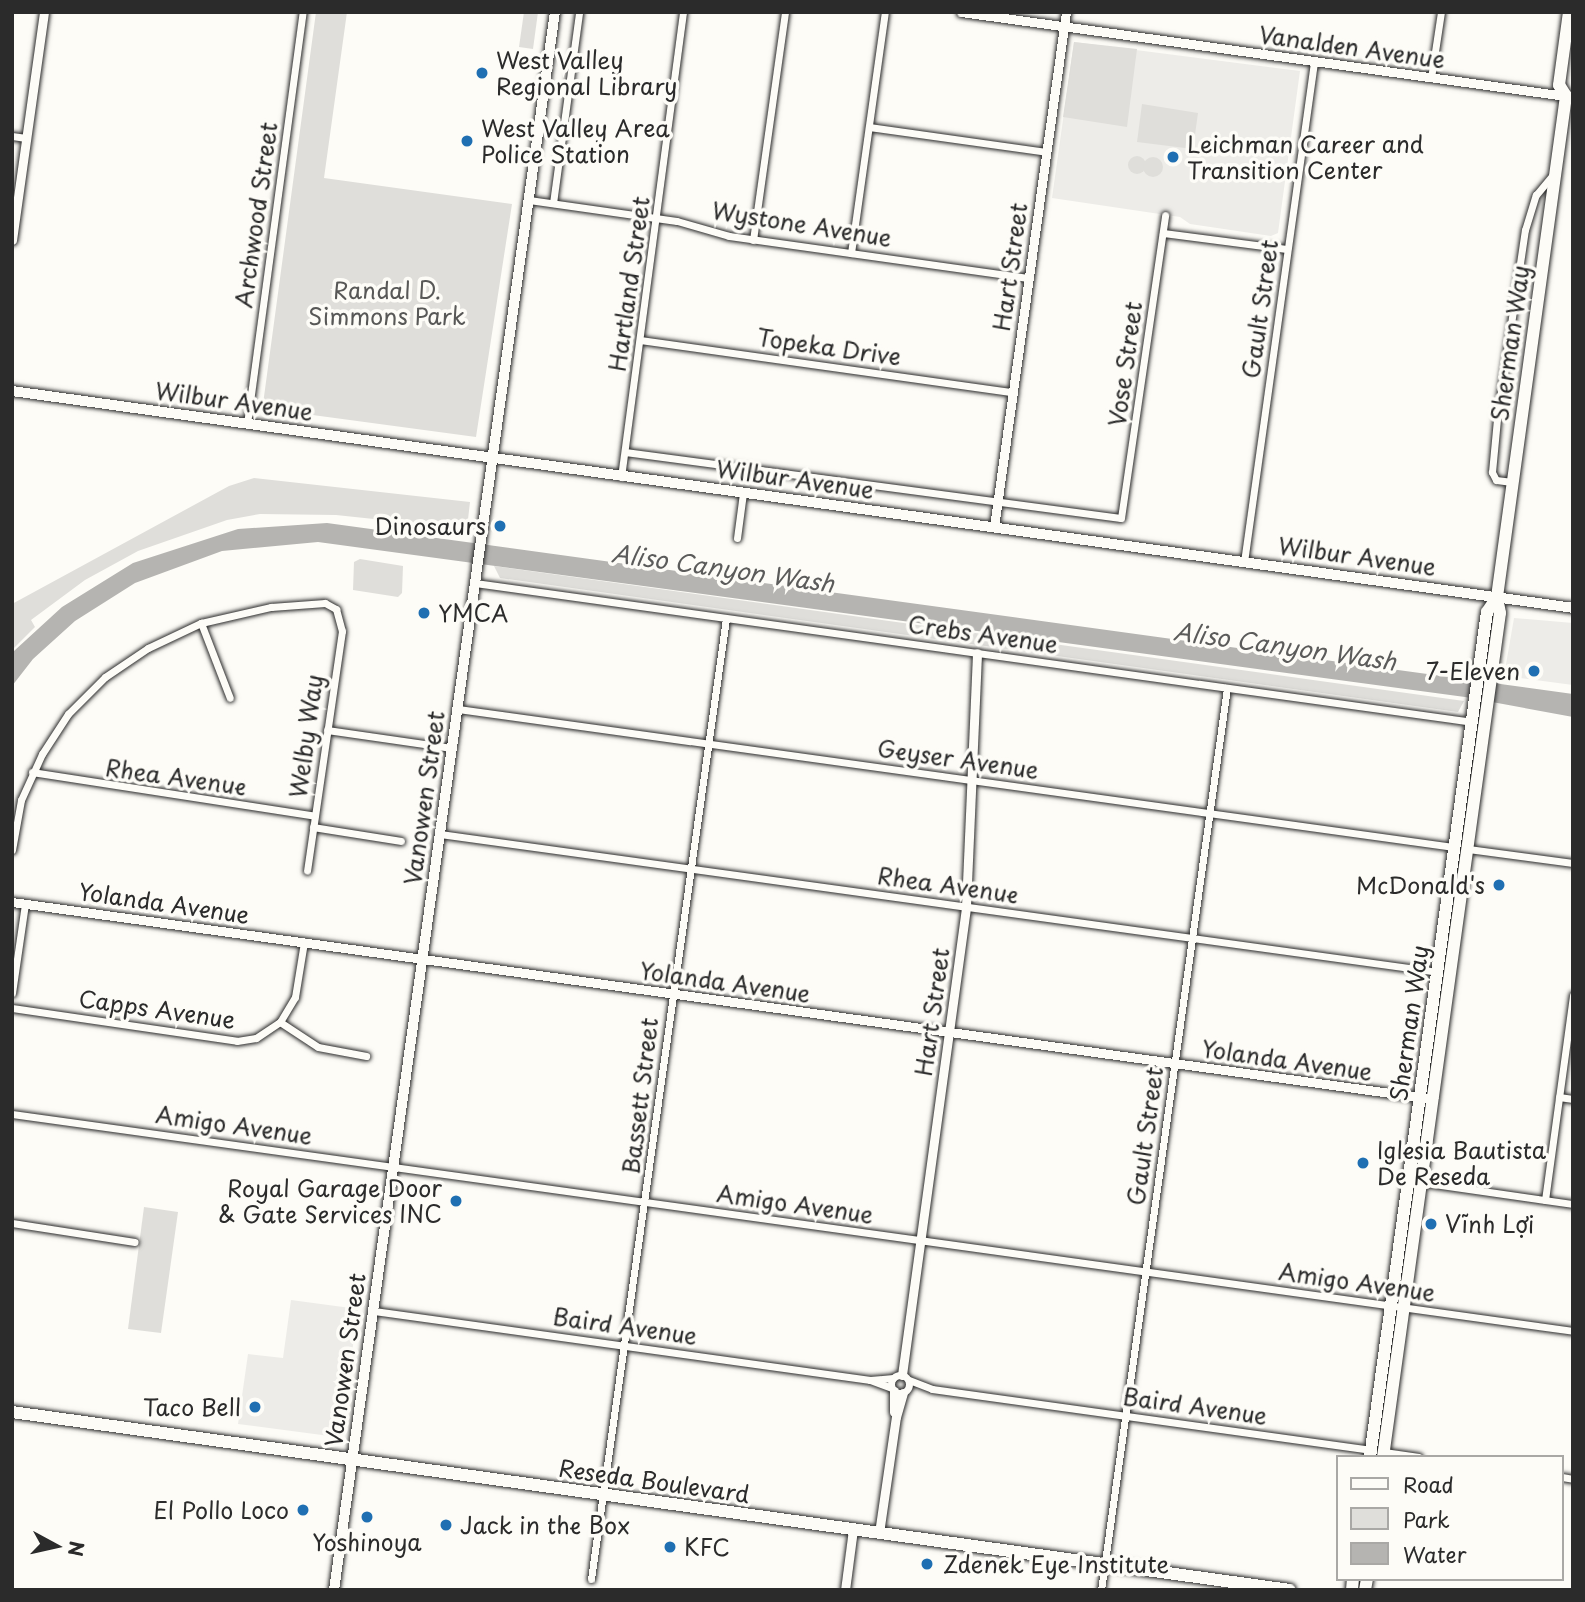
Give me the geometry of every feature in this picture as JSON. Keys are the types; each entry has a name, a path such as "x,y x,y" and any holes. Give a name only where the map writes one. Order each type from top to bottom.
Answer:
{"main road":[{"name":"Vanowen Street","path":"334,1590 555,12"},
{"name":"Sherman Way","path":"1384,1454 1422,1183 1437,972 1471,722 1500,613 1497,597 1512,482 1555,173 1570,94 1559,85 1569,12"},
{"name":"Wilbur Avenue","path":"12,391 1573,608"},
{"name":"Sherman Way","path":"1370,1453 1409,1180 1451,974 1487,709 1485,676"},
{"path":"1454,847 1468,849"},
{"name":"Reseda Boulevard","path":"12,1412 1290,1590"},
{"path":"1370,1453 1384,1454"}],"street":[{"path":"12,240 44,12"},
{"name":"Archwood Street","path":"247,424 303,12"},
{"path":"553,203 579,12"},
{"name":"Hartland Street","path":"621,477 684,12"},
{"path":"753,240 785,12"},
{"path":"851,253 885,12"},
{"name":"Vanalden Avenue","path":"961,12 1431,78 1570,94"},
{"name":"Hart Street","path":"994,527 1066,12"},
{"path":"1431,78 1441,12"},
{"name":"Gault Street","path":"1244,562 1314,62"},
{"path":"869,127 1046,152"},
{"path":"12,136 26,138"},
{"path":"1512,482 1495,479 1492,468 1513,305 1525,230 1536,195 1555,173"},
{"name":"Wystone Avenue","path":"529,200 657,218 753,240 1028,278"},
{"name":"Vose Street","path":"998,503 1121,517 1165,215"},
{"path":"1163,233 1287,249"},
{"name":"Topeka Drive","path":"640,340 1012,392"},
{"path":"625,452 998,503"},
{"path":"737,538 743,493"},
{"name":"Crebs Avenue","path":"475,583 1485,724"},
{"name":"Welby Way","path":"201,623 283,606 325,603 336,609 342,631 307,870"},
{"name":"Bassett Street","path":"592,1579 726,618"},
{"path":"12,850 21,800 32,772 68,714 105,677 172,635 201,623 230,698"},
{"name":"Hart Street","path":"901,1378 966,906 977,653"},
{"name":"Gault Street","path":"1101,1590 1227,688"},
{"name":"Geyser Avenue","path":"458,709 1454,847"},
{"path":"327,730 452,748"},
{"name":"Rhea Avenue","path":"32,772 315,817"},
{"path":"313,827 401,841"},
{"name":"Rhea Avenue","path":"440,834 1451,974"},
{"path":"1468,849 1573,863"},
{"name":"Yolanda Avenue","path":"12,902 1427,1098"},
{"path":"12,993 25,904"},
{"path":"304,942 295,997 280,1022 318,1047 366,1056"},
{"path":"1545,1200 1573,995"},
{"name":"Capps Avenue","path":"12,1008 237,1041 256,1038 280,1022"},
{"path":"1559,1097 1573,1099"},
{"name":"Amigo Avenue","path":"12,1114 1573,1331"},
{"path":"1409,1180 1573,1204"},
{"path":"12,1223 135,1242"},
{"name":"Baird Avenue","path":"374,1311 870,1380 901,1378 932,1389"},
{"path":"880,1533 901,1378"},
{"path":"899,1391 901,1378"},
{"name":"Baird Avenue","path":"870,1380 899,1391 932,1389 1370,1453"},
{"path":"845,1590 853,1529"}],"shaded area":[{"name":"Leichman Career and Transition Center","path":"1074,42 1300,71 1278,233 1271,236 1190,224 1180,217 1052,198"},
{"path":"1514,618 1573,623 1573,685 1504,676"},
{"path":"291,1300 358,1309 341,1433 337,1437 238,1424 248,1354 283,1358"}],"green space":[{"name":"Randal D. Simmons Park","path":"316,12 347,12 324,178 512,204 476,437 268,409 263,404"},
{"path":"524,12 538,12 533,49 519,47"},
{"path":"1074,42 1137,49 1127,127 1063,117"},
{"path":"1142,104 1198,113 1193,149 1137,142"},
{"path":"1133,156 1141,156 1146,165 1144,172 1133,174 1128,169 1128,161"},
{"path":"1153,157 1160,160 1163,167 1160,174 1153,177 1146,174 1143,167 1146,160"},
{"path":"254,478 470,502 466,537 439,534 440,526 336,515 260,514 227,520 138,551 85,580 31,620 35,627 12,650 12,604 229,486"},
{"path":"360,559 403,566 402,593 398,597 353,590 354,562"},
{"path":"494,566 1464,701 1458,712 500,578"},
{"path":"144,1207 178,1212 161,1333 128,1329"}],"water":[{"path":"327,523 1573,694 1573,717 1465,697 318,542 222,551 135,583 75,621 33,659 12,686 14,651 62,607 133,563 238,529"}],"place":[{"name":"West Valley Regional Library","path":"482,73"},
{"name":"West Valley Area Police Station","path":"467,141"},
{"name":"Leichman Career and Transition Center","path":"1173,157"},
{"name":"Dinosaurs","path":"500,526"},
{"name":"YMCA","path":"424,613"},
{"name":"7-Eleven","path":"1534,671"},
{"name":"McDonald's","path":"1499,885"},
{"name":"Iglesia Bautista De Reseda","path":"1363,1163"},
{"name":"Royal Garage Door & Gate Services INC","path":"456,1201"},
{"name":"Vĩnh Lợi","path":"1431,1224"},
{"name":"Taco Bell","path":"255,1407"},
{"name":"El Pollo Loco","path":"303,1510"},
{"name":"Yoshinoya","path":"367,1517"},
{"name":"Jack in the Box","path":"446,1525"},
{"name":"KFC","path":"670,1547"},
{"name":"Zdenek Eye Institute","path":"927,1564"}],"water label":[{"name":"Aliso Canyon Wash","path":"723,568"},
{"name":"Aliso Canyon Wash","path":"1285,646"}]}
